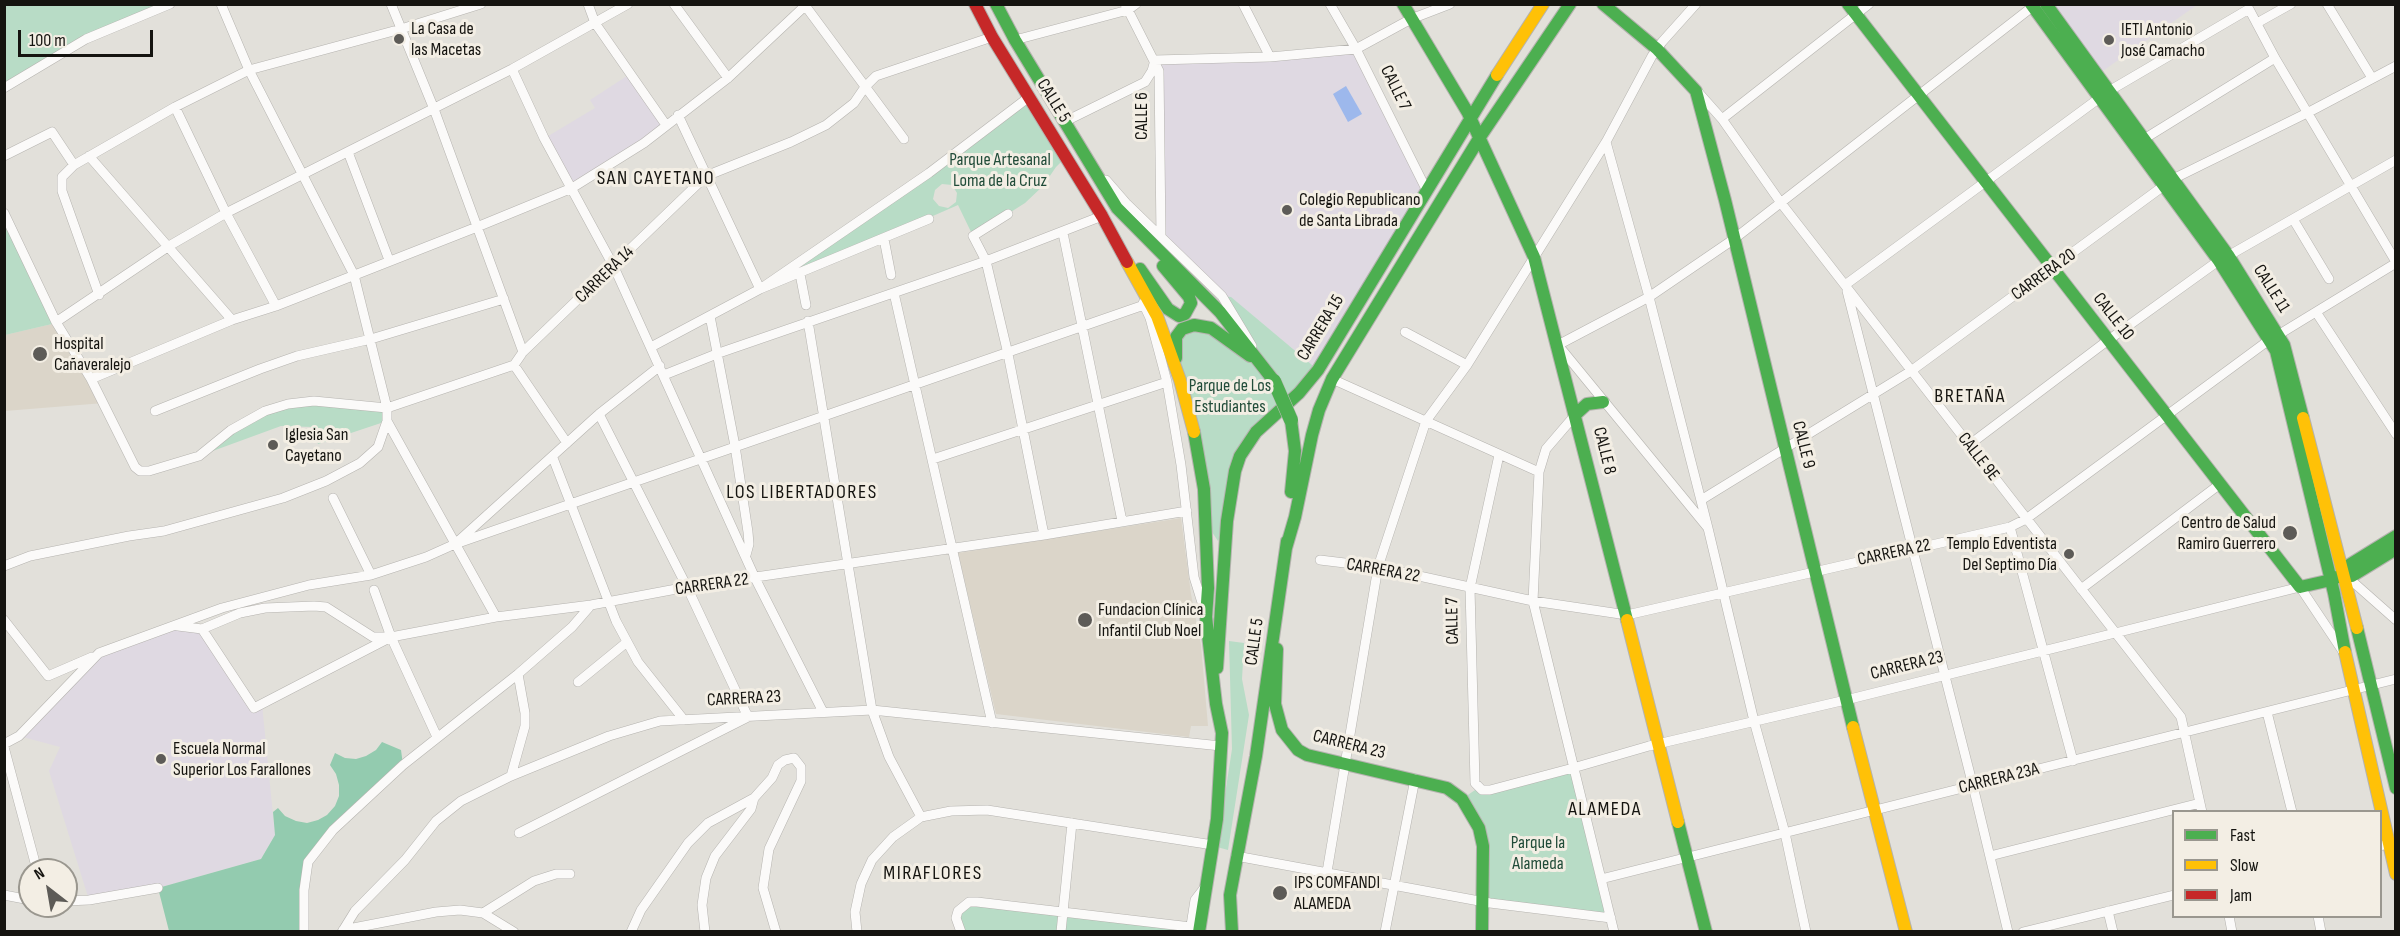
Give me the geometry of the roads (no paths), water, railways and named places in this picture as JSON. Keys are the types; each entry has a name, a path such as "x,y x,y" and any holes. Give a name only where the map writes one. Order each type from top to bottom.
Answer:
{"main road":[{"name":"CALLE 5","path":"975,4 992,37 1102,216 1156,316 1195,437 1204,489 1208,588 1206,617 1214,691 1222,733 1217,819 1206,886 1196,928"},
{"name":"CALLE 5","path":"996,4 1015,40 1117,208 1220,312 1262,364 1274,381 1288,411 1294,432 1294,474 1278,609 1256,756 1230,894 1232,932"},
{"name":"CALLE 8","path":"1403,4 1470,117 1534,257 1576,414 1706,932"},
{"name":"CARRERA 15","path":"1214,691 1220,648 1227,521 1235,471 1240,456 1256,432 1299,393 1318,370 1470,117 1543,4"},
{"name":"CARRERA 15","path":"1286,548 1295,517 1312,435 1319,410 1332,379 1480,137 1570,4"},
{"name":"CALLE 9","path":"1603,4 1656,49 1696,91 1816,570 1846,700 1906,932"},
{"name":"CALLE 11","path":"2037,5 2223,258 2274,338 2337,577"},
{"name":"CALLE 10","path":"1852,9 2300,587"},
{"name":"CALLE 11","path":"2104,95 2144,139 2168,182"},
{"path":"1102,216 1168,309 1179,316 1185,314 1191,303 1189,297 1117,208"},
{"path":"1177,385 1174,342 1179,332 1188,326 1211,328 1262,364"},
{"path":"1576,414 1587,404 1603,402"},
{"name":"CARRERA 23","path":"2337,577 2349,565 2396,536"},
{"name":"CARRERA 23","path":"2300,587 2337,577 2352,576 2396,549"},
{"name":"CALLE 10","path":"2337,577 2346,655 2381,810"},
{"path":"2337,577 2371,685 2396,788"},
{"name":"CARRERA 23","path":"1278,609 1275,704 1279,724 1288,739 1298,750 1307,755 1447,788 1462,799 1479,828 1483,846 1482,901"},
{"name":"CALLE 10","path":"2382,816 2396,874"},
{"path":"1482,901 1482,932"}],"street":[{"path":"4,87 86,39 170,4"},
{"path":"4,566 30,556 66,548 164,531 304,490 360,463 378,447 387,421 387,408 354,275 249,70 221,4"},
{"path":"391,4 434,109 523,352"},
{"path":"99,295 65,204 60,183 65,172 74,165 175,107 249,70 401,29 481,4"},
{"path":"588,4 595,23 666,125"},
{"path":"56,322 169,246 226,213 512,69 628,4"},
{"path":"674,4 728,78"},
{"path":"1243,4 1270,57"},
{"name":"CALLE 7","path":"1330,4 1356,49 1426,189"},
{"path":"1066,121 1145,82 1152,71 1155,60 1270,57 1356,49 1410,19 1450,4"},
{"path":"1327,872 1378,567 1426,421 1467,365 1606,142 1656,49 1696,4"},
{"path":"1722,119 1852,9 1869,4"},
{"path":"2257,23 2291,4"},
{"path":"2328,4 2372,78"},
{"path":"91,379 232,320 276,306 572,188 645,143 728,78 805,5 904,139"},
{"path":"1708,528 1558,345 1649,297 1734,239 2037,5"},
{"path":"1015,40 1130,6"},
{"name":"CALLE 6","path":"1130,6 1155,60 1160,81 1161,236"},
{"path":"2008,932 1845,285 2104,95 2249,9 2275,58 2396,263"},
{"name":"CARRERA 14","path":"514,365 523,352 614,267 706,176 791,142 826,125 854,103 864,87 884,73 992,37"},
{"path":"2144,139 2275,58"},
{"name":"CARRERA 20","path":"1701,500 1911,371 2168,182 2396,66"},
{"path":"512,69 544,138 614,267 755,578 823,712"},
{"name":"CALLE 9E","path":"1696,91 1722,119 1781,203 2181,717 2201,807"},
{"path":"651,346 760,289 929,174 1029,97"},
{"path":"175,107 226,213 276,306"},
{"path":"678,116 760,289"},
{"path":"4,156 52,132 74,165"},
{"path":"1606,142 1649,297 1701,500 1754,722 1785,833 1806,932"},
{"path":"348,152 389,260"},
{"path":"89,156 232,320"},
{"path":"1969,445 2108,340 2223,258 2396,160"},
{"name":"CALLE 5","path":"1092,165 1230,306 1262,364"},
{"path":"4,213 56,322 91,379 135,467 140,471 149,471 199,456 231,430 265,411 288,404 314,401 387,408 514,365 567,443"},
{"path":"1008,214 973,236 986,261 1008,354 1044,535"},
{"path":"455,544 553,458 599,414 662,370 986,261 1102,216"},
{"name":"CALLE 5","path":"1102,216 1106,236 1144,305 1177,385 1194,577 1206,617"},
{"path":"760,289 929,219"},
{"path":"2294,219 2329,279"},
{"path":"1063,233 1122,521"},
{"path":"884,239 891,275"},
{"name":"CARRERA 22","path":"1320,560 1378,567 1533,601 1627,615 1723,591 2010,527 2026,519 2274,338 2396,263"},
{"path":"800,274 806,305"},
{"path":"894,293 992,723"},
{"path":"155,411 288,359 371,339 504,299"},
{"path":"4,620 48,676 99,653 262,596 309,585 370,575 426,557 455,544 1144,305"},
{"path":"2316,312 2396,434"},
{"path":"710,316 735,446 748,532 749,544 746,555"},
{"path":"808,321 872,710 889,757 921,817"},
{"path":"1405,332 1467,365"},
{"path":"1332,379 1539,472"},
{"path":"933,459 1099,404 1177,385"},
{"path":"519,833 748,717 687,587 599,414"},
{"path":"1576,414 1546,449 1539,472 1533,601 1614,932"},
{"path":"387,421 496,617"},
{"name":"CALLE 7","path":"1478,788 1475,783 1470,588 1499,455"},
{"path":"553,458 616,621 638,662 684,720"},
{"path":"2081,589 2220,484"},
{"path":"333,498 370,575"},
{"name":"CARRERA 22","path":"202,629 252,707 391,637 496,617 591,605 687,587 1044,535 1187,511"},
{"path":"2010,527 2073,761"},
{"path":"2337,577 2396,620"},
{"name":"CARRERA 23","path":"1478,788 1490,790 1658,744 1846,700 2300,587"},
{"name":"CALLE 10","path":"2300,587 2346,655"},
{"path":"374,590 391,637 437,737"},
{"path":"303,932 304,890 308,862 333,830 360,802 437,737 518,674 572,627 591,605"},
{"path":"172,626 202,629 216,621 257,610 314,606 326,607 373,637 391,637"},
{"path":"578,682 627,642"},
{"path":"34,858 4,746 19,736 99,653"},
{"path":"511,776 525,726 518,674"},
{"name":"CARRERA 23A","path":"1601,879 2396,679"},
{"name":"CARRERA 23","path":"342,931 355,911 405,860 436,821 461,801 511,776 639,726 660,721 872,710 1221,746"},
{"path":"2267,712 2292,810"},
{"path":"631,932 641,910 688,843 708,823 754,798 772,778 778,765 794,758 801,767 801,781 769,849 763,888 776,932"},
{"path":"1385,932 1415,779"},
{"path":"705,932 702,905 706,878 715,856 751,809 754,798"},
{"path":"857,932 855,912 861,884 873,860 893,837 921,817 951,811 987,810 1213,845"},
{"path":"1990,856 2172,814"},
{"path":"1061,932 1072,823"},
{"path":"1236,856 1482,901 1611,918"},
{"path":"483,912 534,881 556,874 570,874"},
{"path":"78,900 158,888"},
{"path":"2023,932 2172,895"},
{"path":"961,932 957,925 958,911 969,902 1196,928"},
{"path":"342,931 436,912 460,910 483,912 514,932"},
{"path":"2108,911 2113,932"}],"water":[{"path":"1346,86 1362,114 1348,122 1333,94"}],"place":[{"name":"La Casa de las Macetas","path":"399,39"},
{"name":"IETI Antonio José Camacho","path":"2109,40"},
{"name":"Colegio Republicano de Santa Librada","path":"1287,210"},
{"name":"Hospital Cañaveralejo","path":"40,354"},
{"name":"Iglesia San Cayetano","path":"273,445"},
{"name":"Centro de Salud Ramiro Guerrero","path":"2290,533"},
{"name":"Templo Edventista Del Septimo Día","path":"2069,554"},
{"name":"Fundacion Clínica Infantil Club Noel","path":"1085,620"},
{"name":"Escuela Normal Superior Los Farallones","path":"161,759"},
{"name":"IPS COMFANDI ALAMEDA","path":"1280,893"}],"district":[{"name":"SAN CAYETANO","path":"656,179"},
{"name":"BRETAÑA","path":"1970,397"},
{"name":"LOS LIBERTADORES","path":"802,493"},
{"name":"ALAMEDA","path":"1605,810"},
{"name":"MIRAFLORES","path":"933,874"}],"park label":[{"name":"Parque Artesanal Loma de la Cruz","path":"1000,170"},
{"name":"Parque de Los Estudiantes","path":"1230,396"},
{"name":"Parque la Alameda","path":"1538,853"}]}
